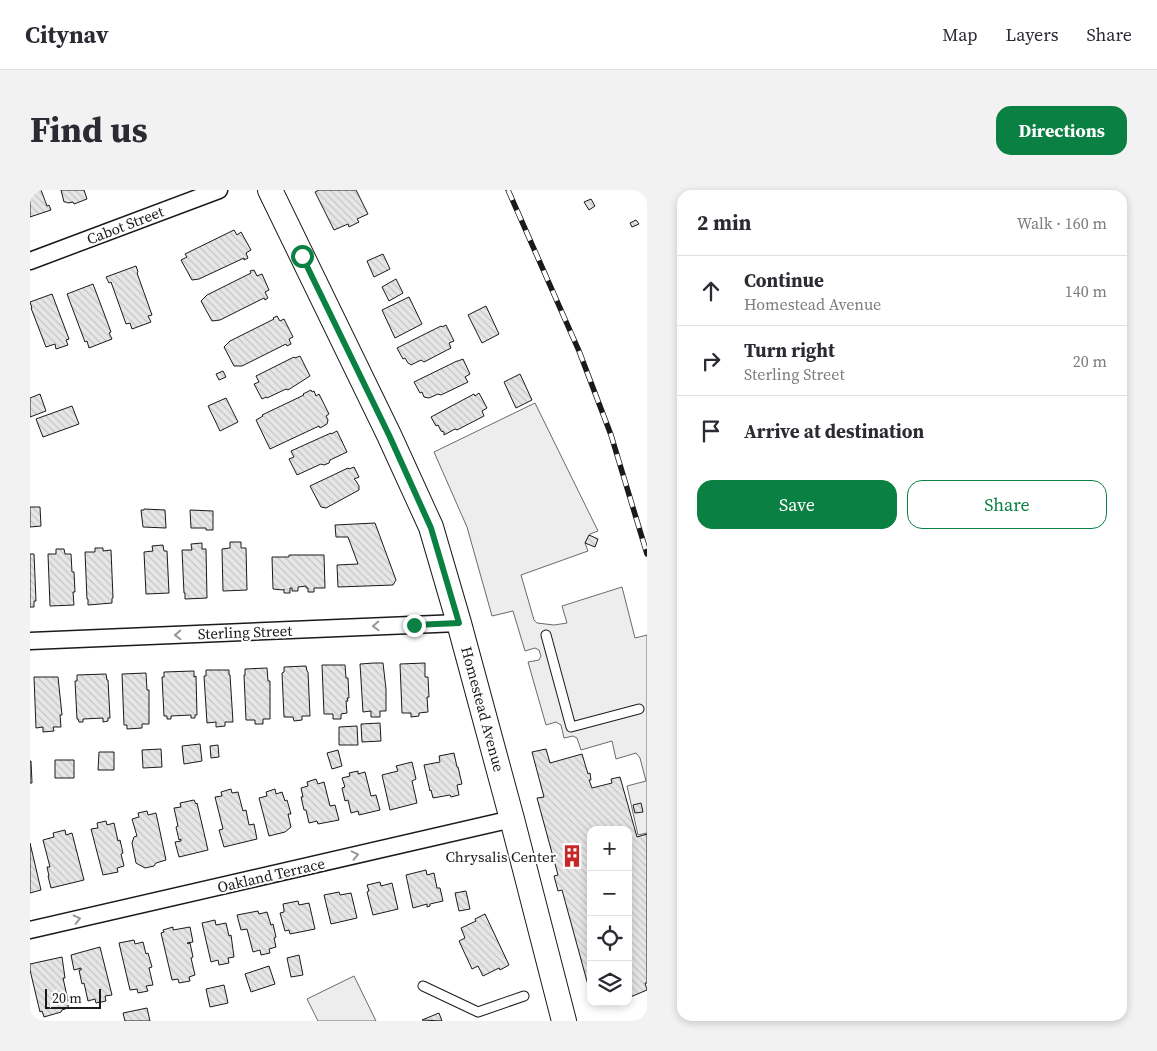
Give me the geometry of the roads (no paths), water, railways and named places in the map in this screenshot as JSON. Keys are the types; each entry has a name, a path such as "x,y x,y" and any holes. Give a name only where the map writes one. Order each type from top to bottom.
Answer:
{"main road":[{"name":"Homestead Avenue","path":"270,190 389,435 431,528 512,819 564,1021"}],"street":[{"name":"Cabot Street","path":"30,261 219,190"},
{"name":"Sterling Street","path":"30,641 459,623"},
{"name":"Oakland Terrace","path":"30,930 512,819"}],"lane":[{"path":"546,635 571,727 639,709"},
{"path":"423,986 480,1017 524,996"}],"railway":[{"path":"508,190 579,351 611,435 647,554"}],"place":[{"name":"Chrysalis Center","path":"572,856"}]}
